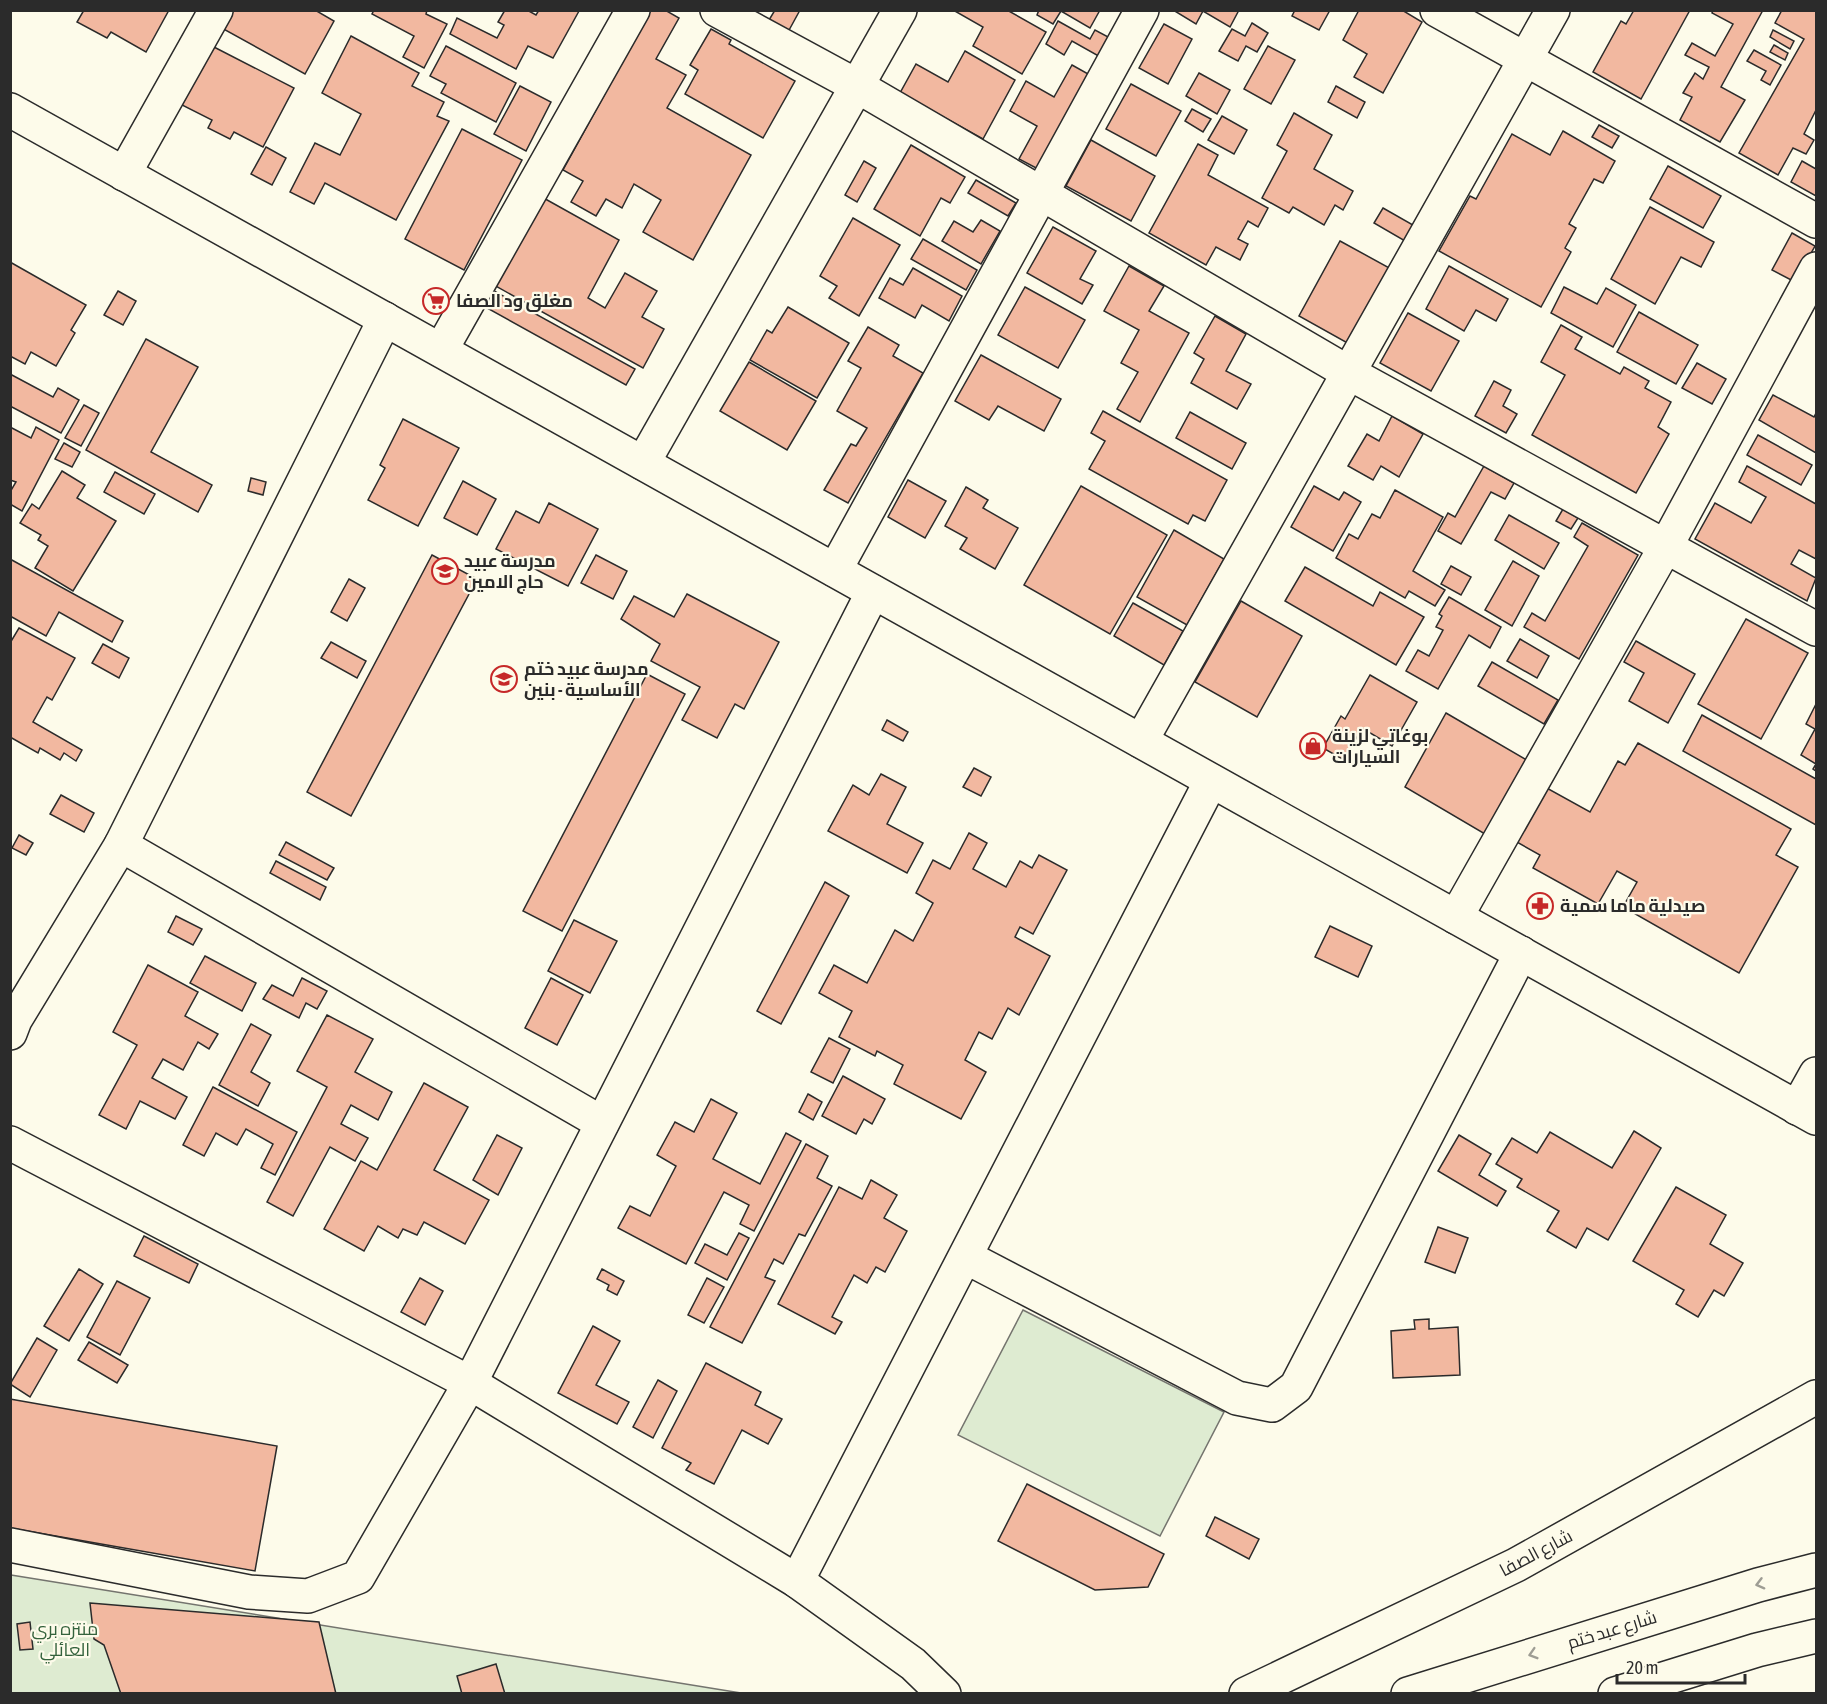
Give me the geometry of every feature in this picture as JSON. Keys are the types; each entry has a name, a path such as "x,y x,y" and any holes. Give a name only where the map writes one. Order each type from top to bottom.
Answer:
{"street":[{"path":"124,174 216,10"},
{"path":"441,350 633,10"},
{"path":"717,10 857,86 1349,373 1816,628"},
{"path":"643,463 900,10"},
{"path":"835,570 1142,10"},
{"path":"1437,10 1816,221"},
{"path":"1141,741 1553,10"},
{"path":"11,112 1807,1113 1816,1074"},
{"path":"1456,917 1666,546 1816,269"},
{"path":"12,1023 121,845 385,319"},
{"path":"10,1545 249,1592 308,1596 358,1577 470,1383 873,592"},
{"path":"797,1581 1211,781"},
{"path":"121,845 602,1123"},
{"path":"966,1257 1237,1398 1272,1405 1296,1387 1521,953"},
{"path":"10,1143 470,1383 797,1581 913,1664 944,1694"},
{"name":"شارع الصفا","path":"1246,1694 1516,1565 1815,1396"},
{"name":"شارع عبد ختم","path":"1408,1694 1758,1585 1816,1570"},
{"path":"1615,1694 1757,1650 1816,1636"}],"green space":[{"path":"1023,1310 1224,1412 1160,1536 958,1435"},
{"name":"منتزه بري العائلي","path":"11,1575 741,1693 11,1693"}],"building":[{"path":"84,10 169,10 146,52 111,32 107,38 77,22"},
{"path":"227,10 315,10 334,21 305,74 218,26"},
{"path":"374,10 427,10 426,14 447,24 424,68 403,57 414,36 372,14"},
{"path":"505,10 527,10 536,15 539,10 579,11 553,58 528,46 516,69 450,34 457,18 497,38 504,25 498,22"},
{"path":"651,10 665,10 679,18 656,59 686,75 667,108 751,155 693,260 643,232 661,200 634,184 622,208 606,199 596,216 571,202 583,181 563,170"},
{"path":"775,10 800,10 788,32 769,20"},
{"path":"953,10 1007,10 1046,32 1022,74 973,46 983,27"},
{"path":"1039,10 1100,10 1090,28 1061,11 1053,24 1037,15"},
{"path":"1173,10 1239,10 1230,27 1203,11 1196,24"},
{"path":"1295,10 1330,10 1319,30 1292,16"},
{"path":"1359,10 1402,10 1422,22 1383,93 1354,77 1367,54 1343,40"},
{"path":"1634,10 1690,10 1641,99 1593,72 1621,21 1626,24"},
{"path":"1713,10 1763,10 1721,87 1745,100 1720,142 1680,120 1692,97 1683,93 1695,73 1703,79 1709,67 1685,55 1692,43 1715,56 1733,24 1712,13"},
{"path":"1782,10 1816,10 1816,110 1804,134 1814,140 1806,154 1793,148 1778,175 1739,153 1804,39 1775,23"},
{"path":"1058,21 1090,39 1095,30 1112,39 1102,58 1072,41 1064,55 1046,44"},
{"path":"1252,23 1268,33 1257,52 1246,46 1238,61 1219,51 1232,29 1245,36"},
{"path":"1164,24 1192,39 1168,84 1139,68"},
{"path":"711,29 731,40 729,44 795,81 763,138 685,94 698,70 690,65"},
{"path":"1773,30 1794,41 1790,49 1770,37"},
{"path":"351,36 419,73 412,86 444,102 437,116 449,121 396,220 325,183 314,204 290,192 315,143 340,155 361,114 322,93"},
{"path":"1774,45 1788,53 1785,60 1770,52"},
{"path":"212,46 294,88 263,147 234,132 230,139 208,128 212,120 182,105"},
{"path":"446,46 516,83 496,122 441,93 446,84 430,76"},
{"path":"1268,46 1295,60 1271,104 1244,89"},
{"path":"1754,50 1781,65 1770,85 1761,80 1766,71 1747,61"},
{"path":"965,51 1015,80 983,139 900,93 916,64 948,82"},
{"path":"1072,65 1090,75 1038,169 1019,159 1037,126 1010,111 1026,81 1054,97"},
{"path":"1199,73 1230,90 1217,114 1186,96"},
{"path":"1131,84 1181,111 1156,156 1106,129"},
{"path":"520,86 551,102 526,151 494,134"},
{"path":"1336,86 1365,102 1357,118 1328,102"},
{"path":"1192,109 1211,119 1203,132 1185,121"},
{"path":"1294,113 1332,135 1314,169 1353,191 1343,210 1335,205 1324,225 1293,207 1289,213 1262,198 1287,151 1277,145"},
{"path":"1222,116 1247,130 1234,154 1208,140"},
{"path":"1599,125 1619,136 1612,148 1592,137"},
{"path":"462,129 522,160 464,270 405,239"},
{"path":"1563,131 1615,161 1603,183 1594,179 1569,224 1576,228 1565,248 1571,252 1541,307 1439,251 1470,196 1476,199 1512,134 1550,155"},
{"path":"1091,140 1155,176 1131,221 1066,186"},
{"path":"1198,144 1218,155 1208,175 1268,208 1258,227 1248,221 1238,239 1248,244 1240,260 1216,247 1206,265 1149,233"},
{"path":"911,145 965,177 950,203 941,198 920,236 874,209"},
{"path":"266,147 286,158 272,185 251,174"},
{"path":"864,161 876,168 857,202 845,195"},
{"path":"1802,161 1816,169 1816,196 1791,182"},
{"path":"1668,166 1721,196 1703,228 1650,199"},
{"path":"976,180 1016,203 1008,216 968,193"},
{"path":"540,196 619,240 588,298 605,308 625,273 657,291 642,317 664,329 643,368 492,284"},
{"path":"1650,207 1714,242 1701,267 1681,257 1655,304 1611,279"},
{"path":"1383,208 1413,225 1405,241 1374,223"},
{"path":"853,218 900,245 859,316 829,298 837,286 820,276"},
{"path":"981,220 1000,231 981,264 942,241 954,221 973,232"},
{"path":"1053,227 1096,251 1080,279 1093,285 1082,304 1027,273"},
{"path":"1792,233 1815,246 1795,282 1772,270"},
{"path":"923,239 977,270 966,290 911,259"},
{"path":"1340,241 1393,270 1351,345 1299,316"},
{"path":"10,262 86,305 71,330 75,333 56,366 31,352 25,364 10,356"},
{"path":"1129,266 1164,286 1149,311 1189,333 1140,422 1117,409 1138,372 1121,363 1139,330 1104,311"},
{"path":"1449,266 1508,299 1496,321 1476,310 1464,331 1426,309"},
{"path":"913,268 962,296 949,321 922,305 915,318 879,298 890,278 903,285"},
{"path":"487,287 635,369 626,385 478,303"},
{"path":"1025,287 1085,320 1058,368 998,335"},
{"path":"1564,287 1597,304 1606,288 1636,305 1613,347 1551,313"},
{"path":"118,291 136,301 123,325 104,315"},
{"path":"788,307 849,343 817,398 750,360 767,330 772,333"},
{"path":"1639,312 1698,345 1676,384 1617,352"},
{"path":"1408,313 1459,341 1431,391 1380,363"},
{"path":"1215,316 1246,334 1226,371 1251,384 1237,409 1191,383 1204,359 1194,353"},
{"path":"1561,325 1582,337 1575,349 1620,374 1624,367 1649,381 1645,388 1671,402 1658,427 1669,434 1636,493 1532,435 1565,375 1541,362"},
{"path":"868,327 899,345 893,356 923,373 848,503 824,490 851,444 856,446 867,428 837,411 861,368 848,361"},
{"path":"146,339 198,367 151,452 212,485 198,512 86,450"},
{"path":"981,355 1061,399 1044,431 998,406 989,420 955,401"},
{"path":"749,362 816,401 787,450 720,411"},
{"path":"1697,363 1726,379 1712,404 1682,388"},
{"path":"10,374 53,397 58,388 79,400 61,433 10,406"},
{"path":"1494,381 1511,390 1503,406 1517,414 1506,433 1475,416"},
{"path":"1773,395 1814,417 1816,413 1816,453 1759,420"},
{"path":"84,405 99,413 81,446 65,438"},
{"path":"1103,411 1227,480 1205,521 1193,515 1188,524 1089,469 1105,441 1091,433"},
{"path":"1190,412 1246,443 1232,469 1176,438"},
{"path":"1392,416 1423,434 1399,477 1381,466 1373,480 1348,466 1367,434 1379,441"},
{"path":"403,419 459,448 418,526 368,500 385,468 380,465"},
{"path":"10,427 31,438 36,427 59,440 22,511 10,504 10,492 16,482 10,480"},
{"path":"1758,435 1812,465 1801,485 1747,455"},
{"path":"64,443 80,452 72,467 55,459"},
{"path":"1484,466 1514,483 1505,499 1491,492 1461,544 1438,531 1448,513 1455,517"},
{"path":"1747,466 1816,504 1816,559 1799,550 1791,564 1816,578 1807,601 1695,539 1715,503 1751,523 1766,497 1739,482"},
{"path":"62,471 85,485 77,498 116,521 73,591 35,568 48,546 38,540 41,535 20,523 32,504 39,509"},
{"path":"115,472 155,494 144,514 104,492"},
{"path":"251,478 266,482 263,495 248,491"},
{"path":"908,480 946,501 925,538 888,517"},
{"path":"463,481 496,499 477,535 444,518"},
{"path":"1081,486 1167,535 1110,634 1024,585"},
{"path":"1314,486 1339,500 1344,492 1361,502 1333,551 1291,527"},
{"path":"966,487 988,500 983,508 1018,528 995,569 960,549 967,538 945,526"},
{"path":"1395,490 1443,517 1413,571 1445,590 1435,606 1409,591 1405,598 1336,558 1349,534 1358,539 1372,514 1380,518"},
{"path":"549,503 598,529 568,586 496,549 516,511 539,523"},
{"path":"1563,509 1578,518 1571,529 1556,521"},
{"path":"1509,515 1559,543 1544,569 1495,540"},
{"path":"1582,523 1638,555 1579,659 1524,627 1532,613 1545,621 1588,546 1574,537"},
{"path":"1174,530 1224,559 1187,625 1137,597"},
{"path":"432,555 477,579 351,816 307,792"},
{"path":"596,555 627,571 613,599 581,583"},
{"path":"10,559 123,621 112,642 59,612 46,636 10,616"},
{"path":"1513,561 1539,576 1512,626 1485,610"},
{"path":"1451,566 1471,577 1461,595 1441,584"},
{"path":"1305,567 1373,606 1380,592 1424,617 1396,665 1285,601"},
{"path":"349,579 365,588 347,621 331,612"},
{"path":"687,594 779,642 744,709 735,704 717,738 682,720 700,687 651,661 660,644 621,619 634,596 674,617"},
{"path":"1449,597 1501,627 1490,648 1469,635 1438,689 1406,671 1418,650 1429,656 1443,630 1436,627 1442,616 1439,614"},
{"path":"1241,601 1302,636 1257,717 1195,682"},
{"path":"1133,603 1183,631 1164,665 1114,636"},
{"path":"1746,619 1808,653 1761,739 1698,704"},
{"path":"19,628 75,658 52,700 47,697 33,722 82,750 76,761 64,753 60,760 40,748 38,753 10,737 10,643"},
{"path":"1520,639 1549,656 1537,678 1507,661"},
{"path":"1636,641 1695,674 1668,723 1629,701 1644,673 1624,662"},
{"path":"331,642 366,661 357,678 321,658"},
{"path":"103,644 129,658 119,678 92,663"},
{"path":"1492,662 1558,700 1544,724 1478,686"},
{"path":"647,674 685,694 562,931 523,911"},
{"path":"1370,675 1417,702 1392,746 1362,728 1344,760 1323,748 1341,716 1345,719"},
{"path":"1816,704 1816,764 1801,755 1815,729 1806,724"},
{"path":"1446,713 1532,763 1490,837 1405,787"},
{"path":"1702,715 1816,779 1816,825 1683,751"},
{"path":"887,720 908,732 903,741 882,730"},
{"path":"1638,743 1791,829 1776,855 1798,867 1739,973 1623,907 1637,882 1617,871 1598,904 1533,868 1540,855 1515,841 1545,787 1590,812 1618,761 1625,765"},
{"path":"974,768 991,777 981,796 963,787"},
{"path":"881,774 906,787 887,824 923,843 907,873 828,831 853,785 869,795"},
{"path":"61,795 94,813 84,832 50,814"},
{"path":"969,833 987,843 973,869 1006,887 1020,861 1032,868 1039,855 1067,870 1033,934 1020,927 1015,937 1050,956 1019,1015 1008,1008 992,1039 979,1032 965,1060 986,1072 961,1119 894,1084 903,1065 877,1051 875,1056 839,1037 852,1011 819,993 834,965 867,983 895,930 913,941 933,903 916,893 933,860 950,869"},
{"path":"19,835 33,843 26,855 12,848"},
{"path":"286,842 334,868 327,880 279,855"},
{"path":"276,861 326,887 320,900 270,873"},
{"path":"825,882 849,896 781,1024 757,1011"},
{"path":"176,916 202,929 193,945 168,932"},
{"path":"574,920 617,941 590,993 548,971"},
{"path":"1330,926 1372,946 1358,977 1315,957"},
{"path":"205,956 256,983 242,1011 190,983"},
{"path":"148,965 198,992 185,1016 218,1034 209,1049 198,1042 183,1070 163,1059 152,1078 187,1097 175,1119 140,1101 126,1129 99,1115 137,1045 113,1032"},
{"path":"302,978 327,991 317,1009 306,1003 299,1018 263,999 272,985 293,996"},
{"path":"551,978 583,995 557,1045 525,1028"},
{"path":"327,1015 373,1039 355,1072 392,1092 378,1120 351,1105 341,1124 368,1138 355,1161 330,1147 293,1216 267,1202 327,1087 297,1071"},
{"path":"251,1024 271,1035 251,1072 270,1083 258,1106 219,1085"},
{"path":"829,1038 850,1049 833,1083 811,1072"},
{"path":"843,1076 885,1099 872,1124 864,1119 856,1134 822,1116"},
{"path":"424,1083 468,1107 434,1170 489,1200 465,1244 424,1222 417,1235 403,1229 398,1238 378,1226 364,1251 324,1229 361,1161 377,1170"},
{"path":"213,1087 297,1132 275,1175 261,1168 273,1144 246,1129 237,1145 216,1133 204,1156 183,1145"},
{"path":"808,1094 822,1102 813,1120 799,1112"},
{"path":"711,1099 737,1113 713,1159 760,1184 786,1133 801,1141 754,1231 740,1224 749,1205 724,1192 686,1264 618,1228 630,1206 650,1216 676,1166 657,1155 675,1122 694,1132"},
{"path":"1634,1131 1661,1148 1608,1240 1587,1228 1576,1248 1547,1231 1559,1211 1517,1187 1522,1179 1496,1164 1512,1138 1537,1153 1550,1132 1612,1168"},
{"path":"497,1135 522,1148 498,1195 473,1180"},
{"path":"1459,1135 1491,1154 1479,1175 1506,1191 1497,1206 1438,1171"},
{"path":"806,1144 828,1156 817,1178 832,1186 805,1236 799,1234 783,1264 774,1259 765,1277 775,1281 742,1343 710,1327"},
{"path":"871,1180 897,1195 884,1218 907,1231 885,1272 876,1267 867,1283 854,1275 832,1317 842,1322 835,1334 778,1304 839,1187 862,1199"},
{"path":"1676,1187 1726,1215 1710,1244 1743,1263 1724,1296 1714,1290 1698,1317 1676,1304 1684,1290 1633,1261"},
{"path":"1438,1227 1468,1238 1455,1273 1425,1262"},
{"path":"739,1233 749,1238 727,1280 695,1263 705,1244 727,1255"},
{"path":"144,1236 198,1264 189,1283 134,1256"},
{"path":"79,1269 103,1284 69,1341 44,1326"},
{"path":"602,1269 624,1281 617,1295 607,1290 609,1285 597,1279"},
{"path":"420,1278 443,1291 425,1325 401,1312"},
{"path":"707,1278 724,1287 704,1323 688,1315"},
{"path":"117,1281 150,1298 120,1355 87,1337"},
{"path":"1429,1319 1429,1329 1458,1327 1460,1375 1393,1378 1391,1331 1415,1329 1414,1320"},
{"path":"593,1326 620,1341 596,1385 629,1402 617,1424 558,1393"},
{"path":"37,1338 57,1350 30,1397 10,1384"},
{"path":"89,1342 128,1365 117,1383 78,1360"},
{"path":"706,1363 761,1392 755,1405 782,1419 768,1444 742,1430 714,1484 686,1470 691,1463 662,1448"},
{"path":"658,1380 677,1391 653,1438 633,1427"},
{"path":"10,1399 277,1446 255,1571 10,1528"},
{"path":"1027,1484 1164,1554 1148,1587 1095,1590 998,1541"},
{"path":"1215,1517 1259,1539 1249,1559 1206,1536"},
{"path":"90,1603 319,1622 336,1694 121,1694 104,1645 94,1639"},
{"path":"30,1622 33,1649 20,1650 17,1624"},
{"path":"496,1664 505,1694 462,1694 457,1676"}],"place":[{"name":"مغلق ود الصفا","path":"436,301"},
{"name":"مدرسة عبيد حاج الامين","path":"445,571"},
{"name":"مدرسة عبيد ختم الأساسية - بنين","path":"504,679"},
{"name":"بوغاتي لزينة السيارات","path":"1313,746"},
{"name":"صيدلية ماما سمية","path":"1540,906"}]}
